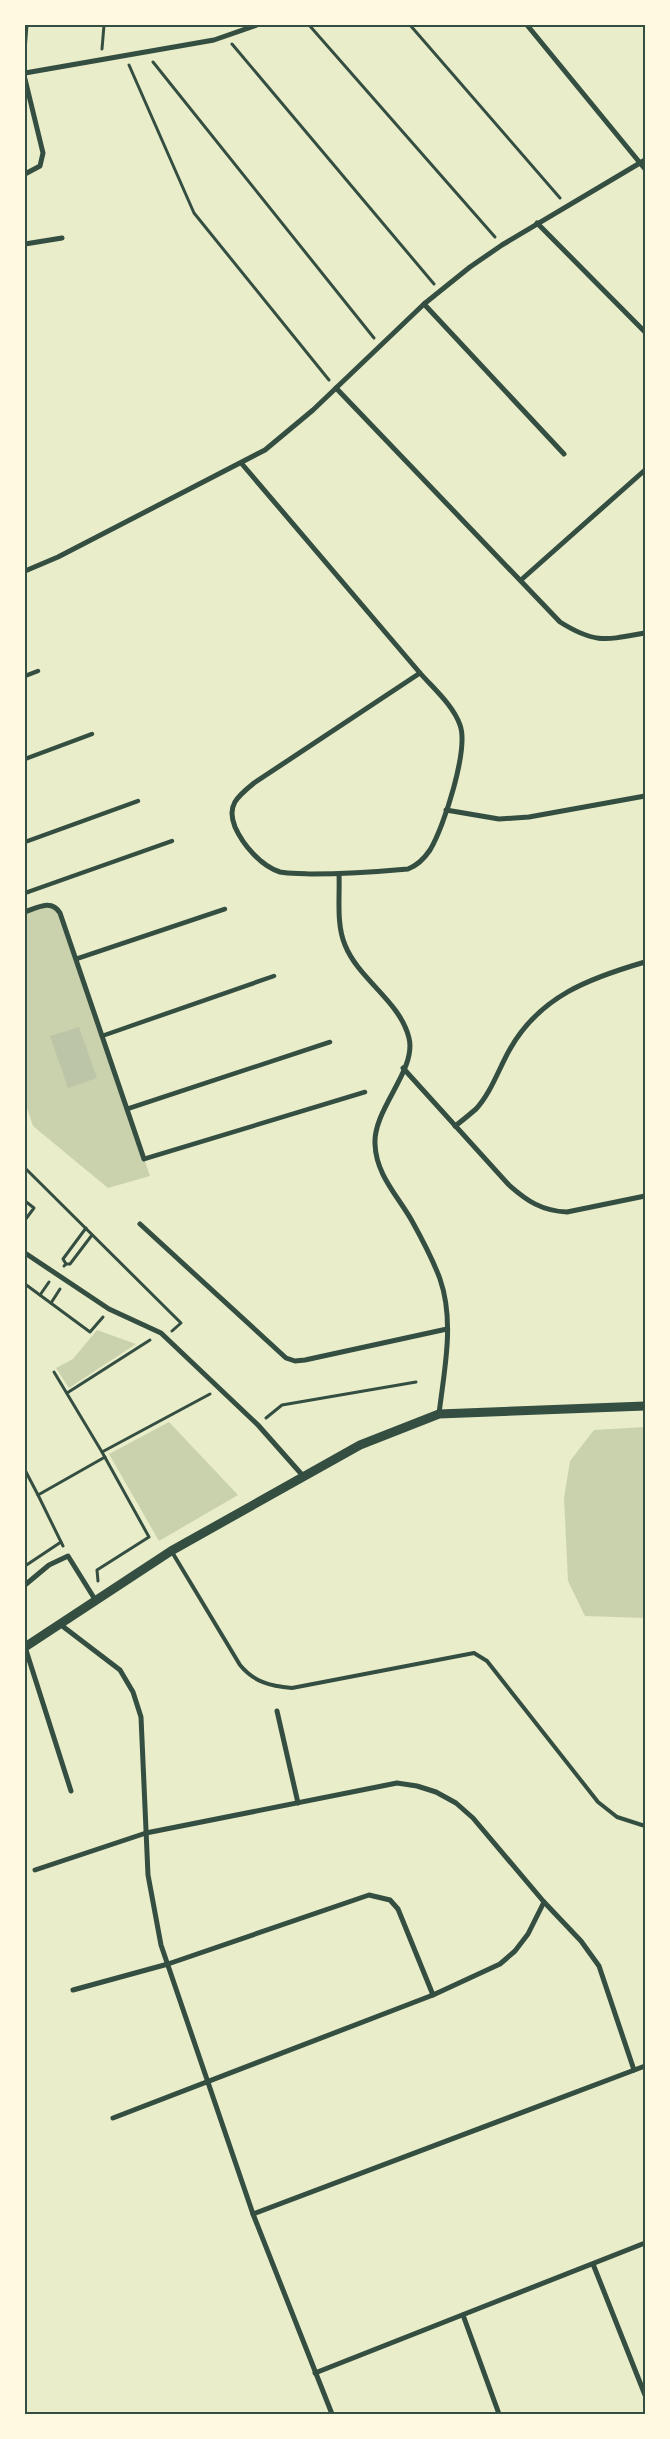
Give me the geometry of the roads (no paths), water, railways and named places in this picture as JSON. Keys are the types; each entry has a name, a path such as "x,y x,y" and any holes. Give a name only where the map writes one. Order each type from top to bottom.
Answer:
{"street":[{"path":"25,72 145,52 225,36 257,25"},
{"path":"527,25 643,162 645,169"},
{"path":"25,79 43,153 40,166 25,174"},
{"path":"25,571 58,557 242,464 278,440 440,290 502,245 643,162"},
{"path":"537,223 645,332"},
{"path":"25,244 62,238"},
{"path":"424,304 564,454"},
{"path":"336,388 560,622 586,636 610,640 645,633"},
{"path":"242,464 420,673 454,715 462,732 460,764 446,810 431,848 416,866 408,870 340,874 282,872 268,867 258,859 237,831 231,809 234,800 254,783 420,673"},
{"path":"521,580 645,470"},
{"path":"25,676 38,671"},
{"path":"25,759 92,734"},
{"path":"446,810 499,819 529,817 645,796"},
{"path":"25,842 138,801"},
{"path":"25,893 172,841"},
{"path":"340,874 341,932 344,943 358,967 405,1027 410,1040 408,1056 377,1127 374,1143 378,1164 389,1188 412,1220 440,1280 447,1328 439,1414"},
{"path":"25,912 50,904 56,907 76,959 144,1159 365,1092"},
{"path":"76,959 225,909"},
{"path":"455,1126 477,1108 511,1048 531,1020 571,988 645,962"},
{"path":"102,1036 274,976"},
{"path":"127,1109 330,1042"},
{"path":"403,1068 509,1185 538,1207 554,1212 567,1212 645,1196"},
{"path":"140,1224 286,1358 295,1361 305,1360 447,1328"},
{"path":"25,1253 110,1309 161,1333 258,1425 304,1477"},
{"path":"71,1791 25,1647 171,1551 360,1445 439,1414 645,1406"},
{"path":"25,1585 53,1562 68,1556 96,1601"},
{"path":"61,1625 120,1670 133,1692 141,1717 148,1875 161,1945 253,2214 332,2414"},
{"path":"277,1711 298,1803"},
{"path":"35,1870 146,1833 397,1783 436,1792 456,1803 473,1818 544,1902 581,1942 599,1966 634,2070"},
{"path":"73,1990 168,1964 369,1895 378,1895 390,1900 398,1909 433,1995"},
{"path":"113,2118 433,1995 500,1964 515,1951 528,1934 544,1902"},
{"path":"253,2214 645,2066"},
{"path":"315,2373 645,2243"},
{"path":"593,2264 645,2395"},
{"path":"463,2314 499,2414"}],"lane":[{"path":"171,1551 240,1665 248,1674 263,1683 292,1688 474,1653 487,1661 598,1802 617,1817 645,1826"}]}
